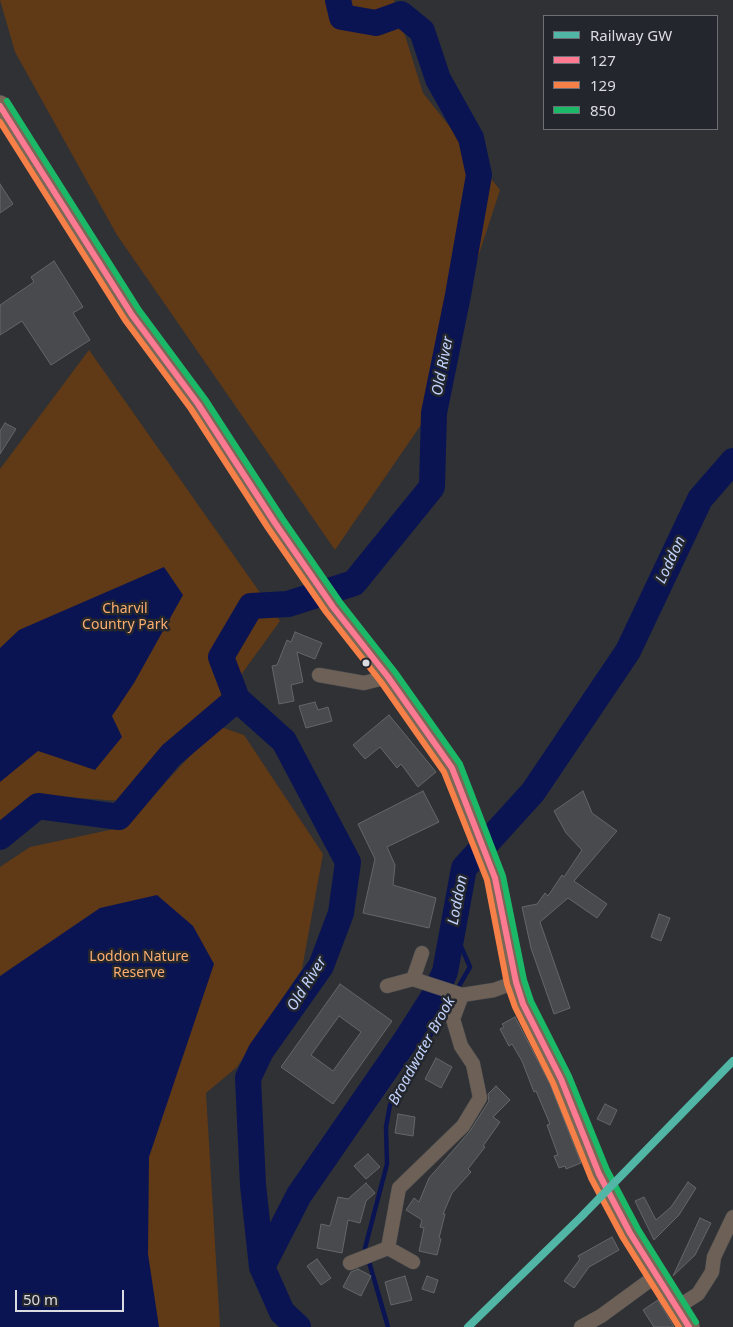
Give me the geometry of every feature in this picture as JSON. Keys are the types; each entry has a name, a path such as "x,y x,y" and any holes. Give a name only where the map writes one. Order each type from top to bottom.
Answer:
{"main road":[{"path":"0,106 132,315 198,404 275,523 333,607 388,677 452,768 496,878 516,982 523,1004 561,1079 599,1174 630,1233 689,1327"}],"street":[{"path":"320,675 364,683 388,677"},
{"path":"417,981 422,952"},
{"path":"387,986 417,981 460,995 494,990 516,982"},
{"path":"388,1248 399,1188 462,1126 480,1098 474,1064 461,1046 453,1019 460,995"},
{"path":"676,1308 698,1294 712,1272 714,1257 733,1218"},
{"path":"388,1248 413,1262"},
{"path":"350,1263 388,1248"},
{"path":"581,1327 601,1316 657,1275"}],"green space":[{"path":"0,0 394,0 423,93 500,190 425,419 335,550 117,235 15,52"},
{"name":"Charvil Country Park","path":"89,350 280,621 225,697 166,743 121,801 37,795 0,826 0,469"},
{"name":"Loddon Nature Reserve","path":"218,726 244,735 323,854 302,969 237,1067 206,1093 220,1327 0,1327 0,867 30,847 128,826"}],"shaded area":[{"path":"164,567 183,595 134,683 112,716 122,737 95,770 38,751 0,782 0,648 19,630"},
{"path":"157,895 193,926 214,964 149,1157 148,1254 159,1327 0,1327 0,976 100,908"}],"building":[{"path":"0,184 13,204 0,213"},
{"path":"54,261 83,307 73,313 90,340 51,365 22,321 0,335 0,305 34,282 31,277"},
{"path":"5,423 16,429 0,454 0,431"},
{"path":"295,632 322,643 315,659 297,652 303,682 291,685 294,701 279,704 272,666 277,665 287,640 291,642"},
{"path":"315,702 318,710 328,707 332,721 306,728 299,706"},
{"path":"389,715 436,772 418,787 401,764 397,768 380,747 365,759 353,745"},
{"path":"423,791 439,822 387,847 395,865 393,885 436,898 429,928 363,913 375,859 358,824"},
{"path":"583,791 592,813 617,831 574,881 607,904 597,918 568,898 540,922 570,1008 554,1014 531,948 522,907 537,904 545,893 548,896 562,875 564,877 582,850 566,833 554,811"},
{"path":"659,914 670,918 661,941 651,937"},
{"path":"340,984 392,1021 333,1104 281,1067","holes":["339,1016 361,1032 333,1071 311,1055"]},
{"path":"515,1017 550,1084 581,1163 566,1169 565,1166 559,1168 554,1156 558,1155 547,1125 550,1124 536,1091 534,1092 522,1061 512,1044 509,1046 500,1029 504,1027 502,1024"},
{"path":"436,1058 452,1067 441,1088 425,1079"},
{"path":"496,1086 510,1100 493,1117 500,1122 483,1146 485,1147 468,1169 471,1172 452,1193 443,1214 445,1214 437,1255 419,1251 424,1228 420,1227 422,1220 406,1210 414,1198 419,1202 429,1178 470,1131 489,1101 488,1094"},
{"path":"605,1104 617,1110 610,1125 597,1119"},
{"path":"398,1114 415,1117 413,1136 395,1133"},
{"path":"368,1154 380,1167 366,1179 354,1166"},
{"path":"688,1182 696,1188 679,1215 654,1240 635,1201 644,1197 656,1220 671,1207"},
{"path":"366,1183 375,1193 366,1201 360,1223 348,1220 342,1253 317,1248 321,1224 330,1226 338,1197 348,1199"},
{"path":"700,1218 711,1223 695,1255 673,1276"},
{"path":"612,1237 619,1250 589,1267 574,1288 564,1281 580,1259 578,1256"},
{"path":"317,1259 331,1278 321,1285 307,1266"},
{"path":"358,1269 371,1276 361,1296 343,1287 351,1272"},
{"path":"405,1276 412,1300 391,1305 385,1282"},
{"path":"427,1276 438,1280 434,1293 422,1289"},
{"path":"658,1300 674,1327 654,1327 643,1310"}],"waterway":[{"name":"Old River","path":"298,1327 282,1312 262,1267 253,1185 248,1078 261,1051 321,966 341,913 348,862 284,741 237,699 221,657 251,606 288,604 354,583 432,487 434,413 458,295 479,175 471,138 438,79 422,31 401,14 376,23 342,17 338,0"},
{"name":"Loddon","path":"262,1267 299,1195 406,1040 434,996 445,972 464,868 533,792 628,651 700,499 733,461"},
{"name":"Old River","path":"0,837 38,806 119,817 171,755 237,699"},
{"name":"Broadwater Brook","path":"388,1327 365,1248 387,1164 386,1127 390,1105 470,967 452,926"}],"rail line":[{"name":"GW","path":"468,1327 581,1217 733,1061"}],"transit line":[{"name":"850","path":"7,101 139,310 205,399 282,518 340,602 395,672 460,764 503,876 524,980 531,1001 569,1076 607,1170 638,1229 696,1322"},
{"name":"127","path":"0,106 132,315 198,404 275,523 333,607 388,677 452,768 495,878 516,982 523,1004 561,1079 599,1174 630,1233 689,1327"},
{"name":"129","path":"0,122 125,320 191,409 268,528 326,612 381,682 444,772 487,880 507,984 515,1007 553,1083 591,1178 623,1238 679,1327"}]}
